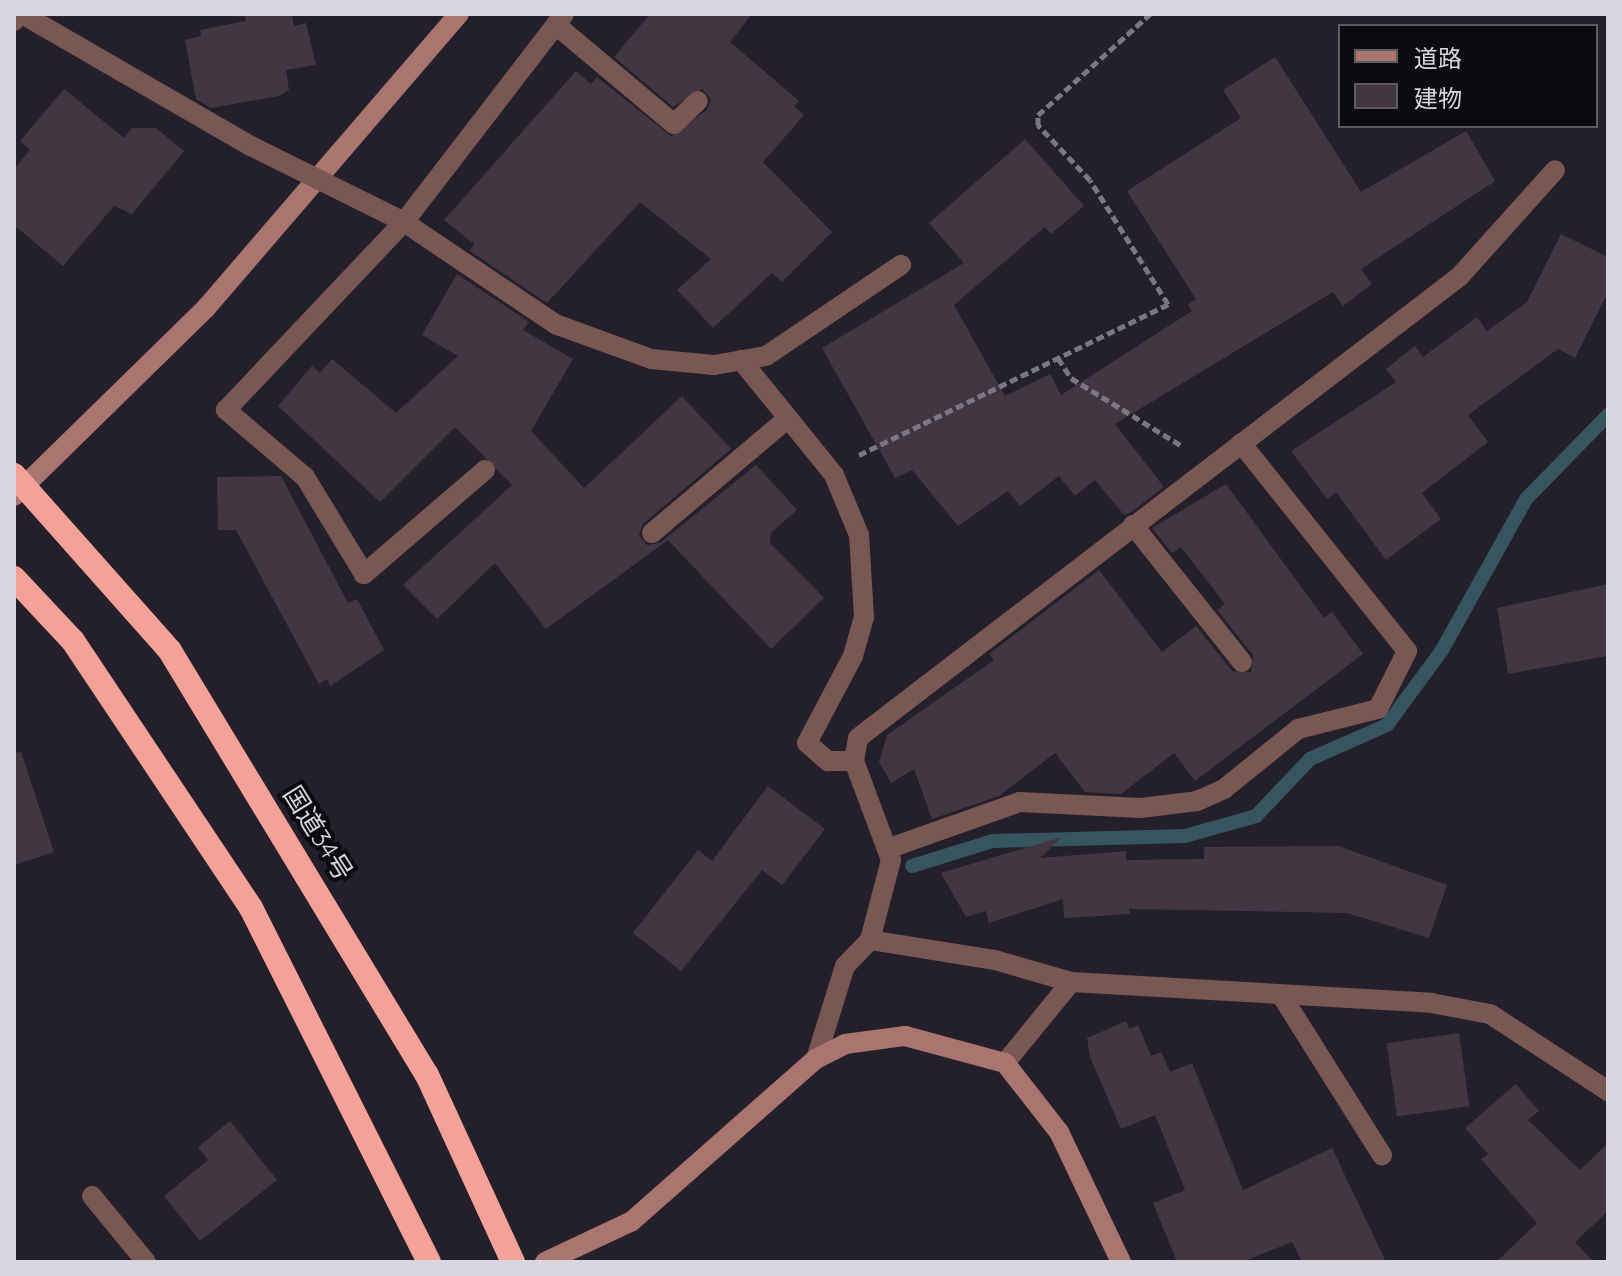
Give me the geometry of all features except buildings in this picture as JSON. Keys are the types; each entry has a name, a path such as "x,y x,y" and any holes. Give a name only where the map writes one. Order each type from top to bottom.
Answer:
{"highway":[{"name":"国道34号","path":"18,485 170,651 329,904 427,1075 513,1262"},
{"path":"14,578 73,641 251,908 429,1262"}],"street":[{"path":"18,485 206,308 459,14"},
{"path":"24,18 251,146 404,222 555,324 651,359 741,360 766,356 901,265"},
{"path":"485,470 364,574 305,477 226,410 404,222 560,19 674,124 698,101"},
{"path":"816,1059 845,966 870,940 891,860 854,761 858,738 1460,276 1555,170"},
{"path":"741,360 829,469 859,535 864,617 853,656 807,743 828,761 854,761"},
{"path":"652,533 788,418"},
{"path":"887,849 1020,802 1141,808 1197,801 1224,789 1298,729 1378,709 1407,651 1241,443"},
{"path":"1133,525 1242,662"},
{"path":"870,940 995,960 1071,982 1283,998 1431,1003 1490,1014 1608,1091"},
{"path":"1005,1063 1071,982"},
{"path":"1283,998 1382,1155"},
{"path":"545,1262 632,1221 816,1059 845,1044 905,1036 1005,1063 1059,1132 1121,1262"},
{"path":"92,1196 146,1262"}],"path":[{"path":"829,469 1168,304 1090,180 1038,125 1038,115 1150,14"},
{"path":"1058,358 1071,378 1212,465"}],"waterway":[{"path":"912,866 993,841 1185,836 1256,816 1310,759 1387,725 1442,650 1526,499 1608,415"}]}
